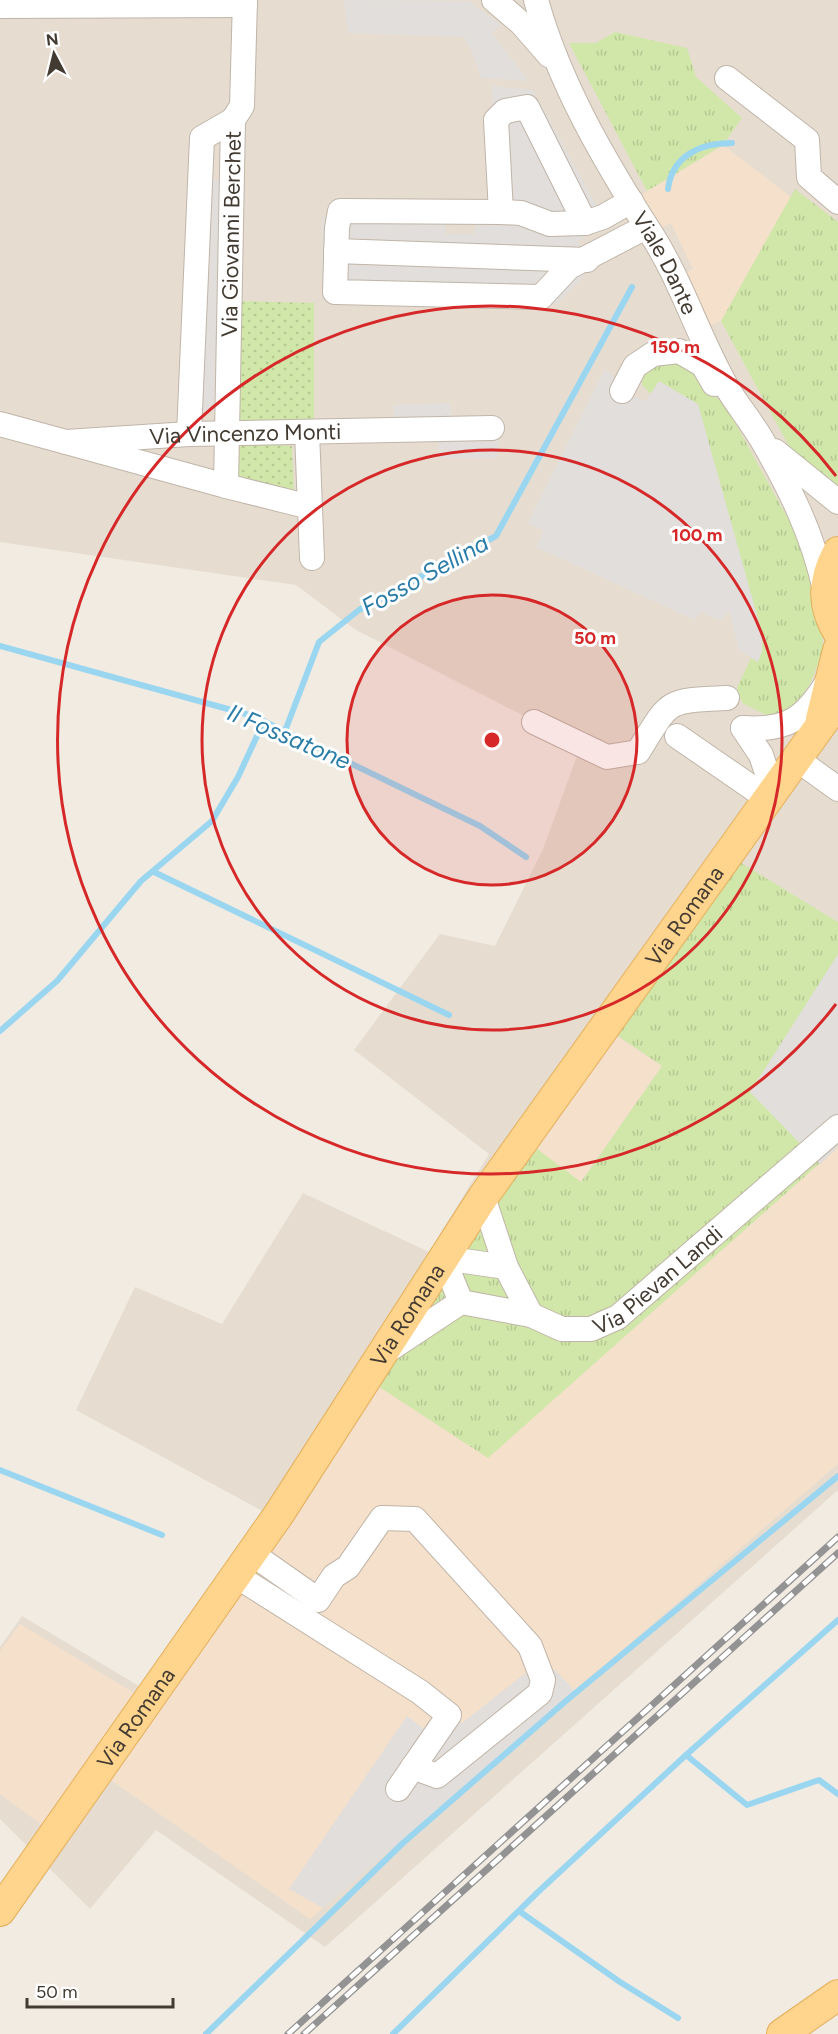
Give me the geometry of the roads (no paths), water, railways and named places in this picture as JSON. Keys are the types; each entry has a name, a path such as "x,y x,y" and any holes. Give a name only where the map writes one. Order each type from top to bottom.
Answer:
{"main road":[{"path":"819,725 837,646 825,590 829,568 838,552"},
{"name":"Via Romana","path":"0,1911 243,1564 385,1352 483,1197 838,701"},
{"path":"782,2034 838,1995"}],"street":[{"path":"494,0 522,24 555,61"},
{"name":"Viale Dante","path":"536,0 555,61 686,300 729,390 762,440 801,512 816,550 825,590"},
{"path":"543,23 550,0"},
{"path":"0,6 245,3"},
{"name":"Via Giovanni Berchet","path":"226,486 233,120 242,106 245,3"},
{"path":"727,78 807,140 809,177 838,202"},
{"path":"501,212 496,120 505,111 527,107 585,223"},
{"path":"189,434 202,138 233,120"},
{"path":"630,201 603,218 585,223 550,224 521,213 340,210 335,292 541,297 569,267 587,260 646,227"},
{"path":"336,251 587,260"},
{"path":"622,392 635,366 653,354 679,351 703,365 712,384 729,390"},
{"name":"Via Vincenzo Monti","path":"0,424 66,442 189,434 492,428"},
{"path":"307,432 312,558"},
{"path":"762,440 838,502"},
{"path":"66,442 310,507"},
{"path":"770,794 761,755 743,728 769,730 788,725 818,697 837,646"},
{"path":"534,722 607,757 638,752 665,709 681,700 727,698"},
{"path":"677,736 770,794"},
{"path":"795,758 838,789"},
{"name":"Via Pievan Landi","path":"461,1302 531,1315 562,1329 591,1329 618,1317 838,1127"},
{"path":"483,1197 506,1267 531,1315"},
{"path":"443,1258 506,1267"},
{"path":"385,1352 461,1302 443,1258"},
{"path":"311,1609 334,1576 348,1568 382,1518 415,1519 530,1646 543,1680 540,1693 437,1776 413,1767"},
{"path":"243,1564 311,1609 449,1715 398,1789"}],"waterway":[{"name":"Fosso Sellina","path":"668,189 675,168 690,154 709,146 732,143"},
{"name":"Fosso Sellina","path":"285,731 319,642 359,610 496,536 632,287"},
{"name":"Il Fossatone","path":"0,646 253,716 480,826 526,857"},
{"path":"0,1031 57,981 141,881 212,821 238,777 264,721"},
{"path":"154,872 449,1015"},
{"path":"0,1470 162,1535"},
{"path":"206,2034 403,1843 567,1700 838,1476"},
{"path":"393,2034 538,1892 686,1755 838,1620"},
{"path":"686,1755 747,1805 819,1780 838,1794"},
{"path":"519,1911 620,1982 678,2018"}],"railway":[{"path":"288,2034 838,1537"},
{"path":"304,2034 838,1553"}]}
